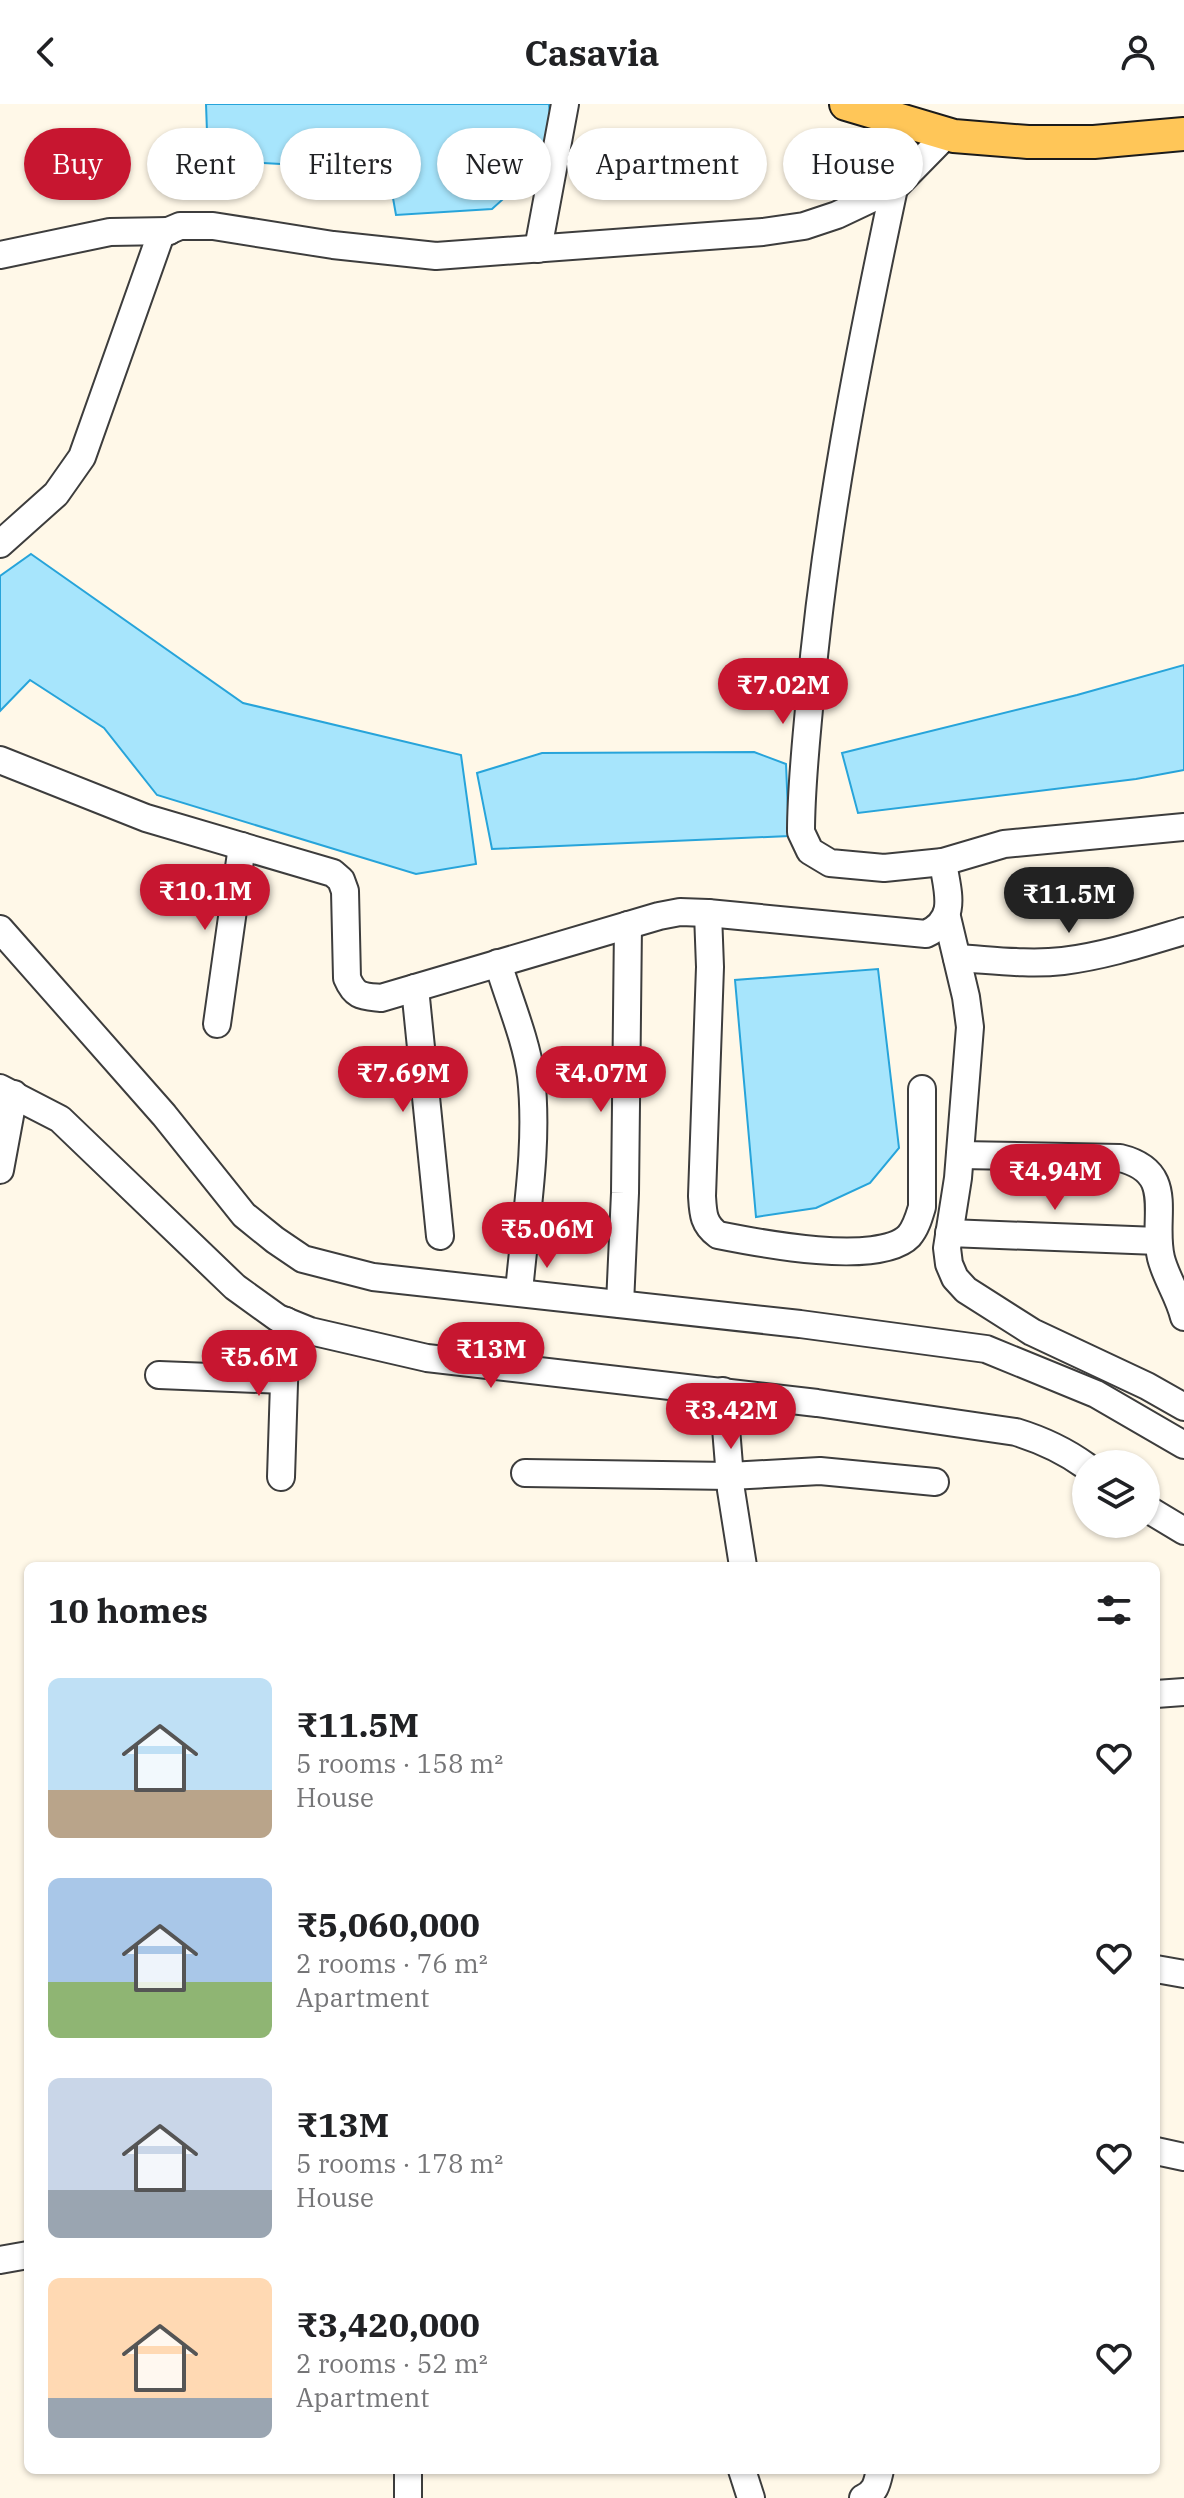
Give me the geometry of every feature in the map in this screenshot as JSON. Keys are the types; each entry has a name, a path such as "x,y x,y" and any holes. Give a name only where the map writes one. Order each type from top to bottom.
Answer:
{"main road":[{"path":"846,104 947,134 1028,142 1094,142 1184,134"}],"street":[{"path":"538,249 565,104"},
{"path":"923,158 947,134"},
{"path":"0,544 56,494 82,457 104,402 150,259 161,234 180,226 213,226 333,245 436,256 763,232 804,226 869,200"},
{"path":"891,200 834,492 814,656 801,832 810,851 830,863 884,868 943,862 1004,844 1184,827"},
{"path":"0,255 110,232 169,231"},
{"path":"0,760 146,818 333,873 341,880 345,891 347,978 352,990 363,996 381,998 680,912 926,934 947,917"},
{"path":"217,1024 242,846"},
{"path":"943,862 947,917 970,1027 960,1155 949,1233 949,1264 955,1278 966,1290 1032,1332 1147,1386 1184,1407"},
{"path":"708,913 710,967 702,1196 703,1215 711,1230 718,1235 782,1247 852,1251 889,1247 908,1237 922,1207 922,1089"},
{"path":"620,1304 625,1193 628,925"},
{"path":"0,929 164,1115 244,1215 303,1259 332,1269 373,1277 800,1324 986,1349 1096,1394 1184,1445"},
{"path":"957,958 1031,963 1061,961 1121,950 1184,931"},
{"path":"498,963 530,1073 532,1102 532,1141 519,1292"},
{"path":"415,988 440,1236"},
{"path":"0,1170 7,1091 60,1119 80,1134 235,1287 286,1321 310,1331 427,1358 723,1391 1016,1432 1072,1455"},
{"path":"960,1155 1120,1158 1133,1161 1145,1170 1155,1184 1161,1201 1158,1241 1161,1261 1184,1317"},
{"path":"949,1233 1158,1241"},
{"path":"281,1477 286,1321"},
{"path":"159,1375 284,1380"},
{"path":"723,1391 730,1476 742,1562"},
{"path":"525,1473 730,1476 820,1471 935,1482"},
{"path":"1160,1516 1184,1531"},
{"path":"1160,1694 1184,1692"},
{"path":"1160,1970 1184,1974"},
{"path":"1160,2152 1184,2157"},
{"path":"0,2260 24,2256"},
{"path":"408,2474 408,2498"},
{"path":"743,2474 751,2498"},
{"path":"863,2498 876,2487 879,2474"}],"water":[{"path":"206,104 549,104 551,128 437,128 437,200 502,200 492,209 396,215 393,200 421,200 421,128 280,128 280,164 264,163 264,128 207,128"},
{"path":"31,554 243,703 461,755 476,864 416,874 157,795 104,728 30,680 0,711 0,576"},
{"path":"1184,665 1184,770 1136,779 858,813 842,753"},
{"path":"754,752 786,764 789,836 492,849 477,773 542,753"},
{"path":"878,969 899,1148 870,1183 816,1208 756,1217 735,980"}]}
